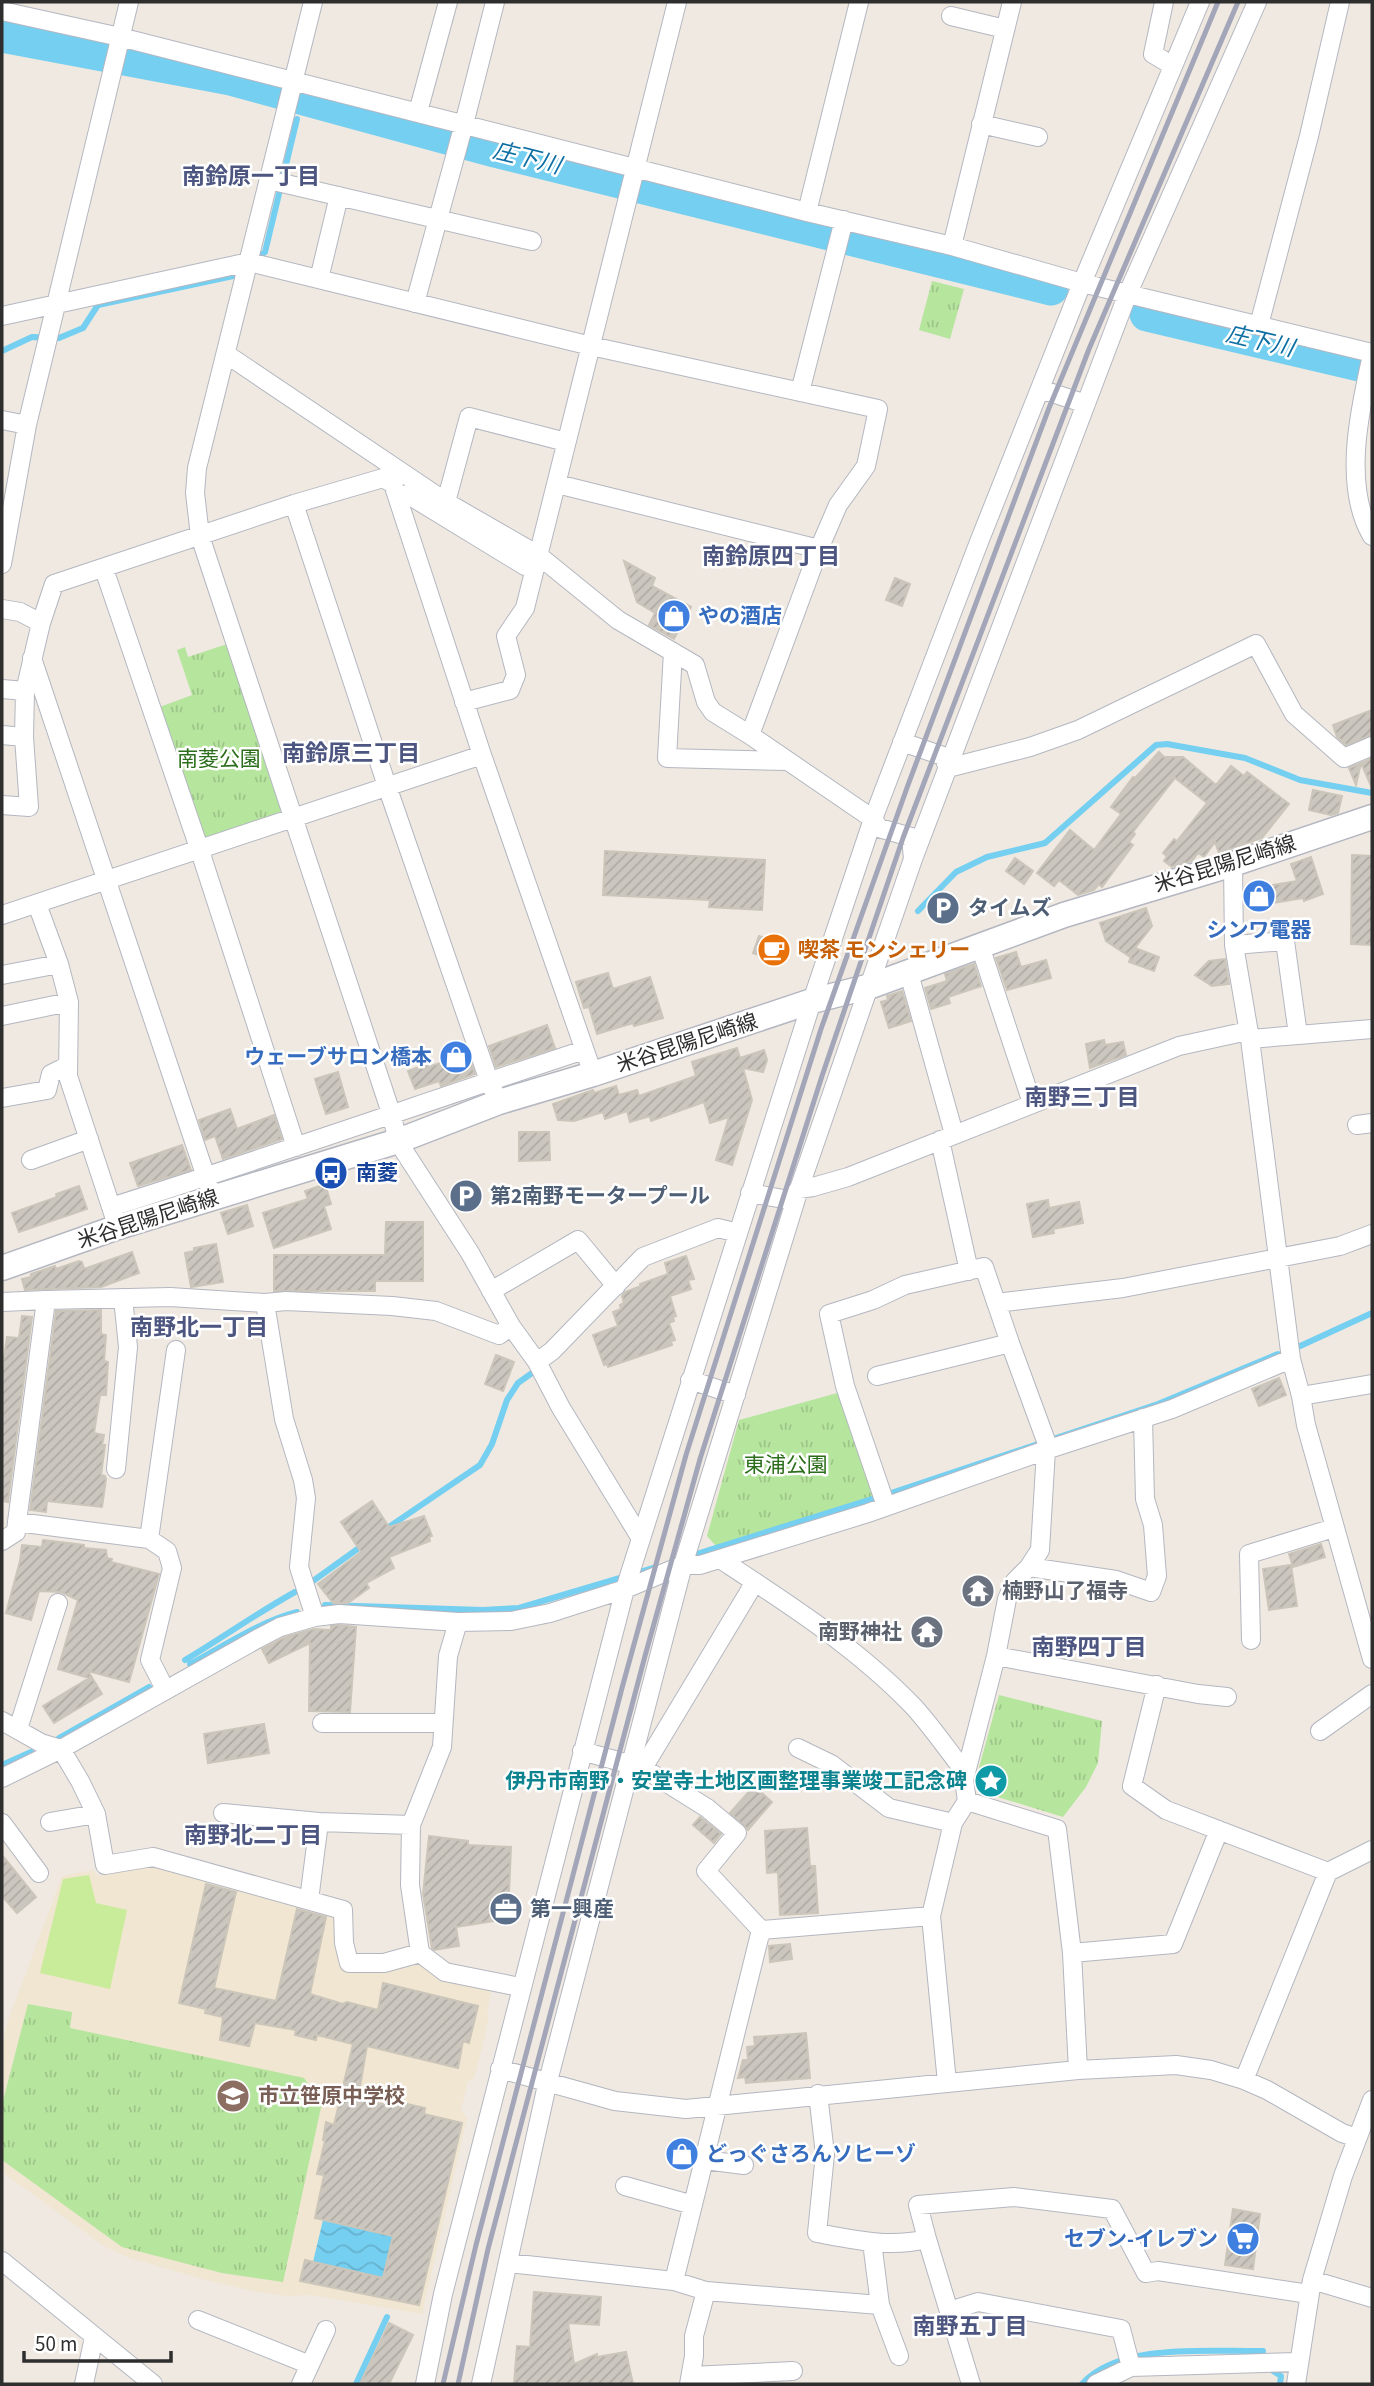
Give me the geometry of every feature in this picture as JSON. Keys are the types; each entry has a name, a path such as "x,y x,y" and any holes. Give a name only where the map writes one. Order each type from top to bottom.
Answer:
{"main road":[{"name":"米谷昆陽尼崎線","path":"2,1268 114,1217 209,1188 398,1141 494,1091 593,1074 812,1001 871,986 908,970 1109,900 1233,864 1372,817"}],"street":[{"path":"2,564 27,425 129,2"},
{"path":"313,2 197,468 195,493 200,536 398,1141 470,1253 511,1326 537,1362 561,1408 640,1537"},
{"path":"418,112 448,2"},
{"path":"415,303 495,2"},
{"path":"464,702 509,690 516,675 506,636 525,608 677,2"},
{"path":"807,212 859,2"},
{"path":"952,246 1012,2"},
{"path":"1164,2 1153,54 1173,66"},
{"path":"425,2384 443,2294 520,1987 625,1589 812,1001 873,819 902,742 1082,283 1200,2"},
{"path":"481,2384 548,2083 637,1767 683,1565 799,1189 913,859 1128,293 1257,2"},
{"path":"1259,325 1309,136 1340,2"},
{"path":"2,11 120,37 293,85 418,112 463,127 843,223 952,246 1082,283 1259,325 1371,361 1355,461 1357,494 1366,526 1372,536"},
{"path":"951,16 1004,29"},
{"path":"981,124 1038,137"},
{"path":"269,180 532,241"},
{"path":"319,279 339,197"},
{"path":"800,392 843,223"},
{"path":"2,316 248,262 591,346 878,409 866,466 838,505 818,549 750,735"},
{"path":"226,354 536,561 618,620 695,665 706,702 713,712 873,819 879,828 911,837 913,859"},
{"path":"1040,389 1086,404"},
{"path":"446,502 469,417 566,442"},
{"path":"2,420 27,425"},
{"path":"2,805 29,807 24,737 25,691 41,623 54,584 294,504 383,478 393,484 398,498 464,702 593,1074"},
{"path":"556,484 818,549"},
{"path":"398,498 407,495 525,566 536,561"},
{"path":"294,504 387,786 494,1091"},
{"path":"104,569 199,848 296,1147"},
{"path":"2,608 20,612 41,623"},
{"path":"948,768 1030,747 1078,730 1256,644 1294,715 1344,758 1372,747"},
{"path":"673,652 667,758 787,761"},
{"path":"32,658 209,1188 296,1147 391,1113 494,1091 583,1050"},
{"path":"2,689 25,691"},
{"path":"2,735 24,737"},
{"path":"902,742 943,756 948,768"},
{"path":"2,915 482,755"},
{"path":"1233,864 1234,945 1249,1035 1291,1359 1306,1425 1372,1659"},
{"path":"37,904 59,964 69,1002 68,1076 114,1217"},
{"path":"1234,945 1285,941 1298,1035"},
{"path":"980,946 1032,1103"},
{"path":"2,975 59,964"},
{"path":"908,970 947,1137 969,1270"},
{"path":"2,1016 69,1002"},
{"path":"750,1193 789,1200 799,1189 848,1177 1179,1046 1249,1035 1298,1035 1372,1029"},
{"path":"2,1098 47,1090 51,1074 67,1066"},
{"path":"31,1160 89,1139"},
{"path":"537,1362 552,1351 643,1257 718,1228 738,1233"},
{"path":"996,1303 1123,1288 1340,1247 1372,1234"},
{"path":"491,1291 578,1240 616,1286"},
{"path":"886,1506 845,1386 829,1314 873,1300 905,1285 984,1267 1047,1449 1040,1550 1016,1581 1007,1598 996,1656 964,1780 967,1801 953,1823 931,1916 947,2083"},
{"path":"2,1302 123,1298 197,1298 265,1303 286,1301 436,1311 499,1335 511,1326"},
{"path":"116,1469 128,1347 123,1298"},
{"path":"2,1541 16,1532 18,1522 46,1300"},
{"path":"265,1303 284,1419 306,1498 299,1567 315,1617"},
{"path":"877,1376 1010,1343"},
{"path":"149,1539 176,1350"},
{"path":"2,1778 61,1749 280,1627 315,1617 339,1614 457,1622 511,1621 550,1613 625,1589 683,1565 700,1565 720,1559 1172,1409 1291,1359"},
{"path":"690,1380 736,1395"},
{"path":"1301,1396 1372,1384"},
{"path":"1029,1567 1116,1580 1151,1592 1157,1576 1153,1525 1145,1499 1143,1418"},
{"path":"18,1522 149,1539 167,1551 172,1568 150,1660 165,1689"},
{"path":"1251,1640 1249,1555 1334,1528"},
{"path":"720,1559 796,1608 887,1681 914,1707 966,1773"},
{"path":"637,1767 755,1582"},
{"path":"18,1729 60,1615"},
{"path":"457,1622 448,1656 442,1747 411,1825 410,1885 420,1953 445,1972 520,1987"},
{"path":"996,1656 1198,1694 1227,1696"},
{"path":"1157,1685 1132,1786 1166,1810 1328,1872"},
{"path":"1320,1731 1372,1694"},
{"path":"2,1721 41,1743 61,1749 96,1814 105,1865 153,1857 343,1910 344,1943 349,1963 384,1962 420,1953"},
{"path":"322,1723 442,1723"},
{"path":"798,1748 831,1764 889,1808 953,1823"},
{"path":"582,1751 637,1767 707,1808 737,1833 706,1871 761,1930"},
{"path":"967,1801 1057,1829 1072,1953 1078,2070"},
{"path":"50,1822 96,1814"},
{"path":"233,1819 411,1825"},
{"path":"309,1900 319,1822"},
{"path":"2,1823 39,1873"},
{"path":"1072,1953 1173,1944 1219,1830"},
{"path":"1244,2080 1328,1872 1372,1850"},
{"path":"761,1930 931,1916"},
{"path":"674,2281 761,1930"},
{"path":"500,2069 615,2101 686,2109 1078,2070 1176,2065 1211,2070 1244,2080 1267,2090 1342,2133 1364,2131"},
{"path":"818,2094 825,2154 817,2233 872,2242 905,2244 927,2239"},
{"path":"1296,2384 1310,2287 1328,2222 1364,2131 1372,2100"},
{"path":"705,2160 744,2165"},
{"path":"625,2186 693,2206"},
{"path":"971,2384 918,2205 1014,2197 1112,2209 1146,2273 1158,2271 1310,2287 1372,2298"},
{"path":"872,2242 880,2305 899,2356"},
{"path":"2,2261 153,2384"},
{"path":"508,2263 674,2281 706,2291 880,2305"},
{"path":"706,2291 694,2336 690,2380 793,2371"},
{"path":"949,2311 978,2302 1121,2329 1131,2367"},
{"path":"198,2320 310,2364"},
{"path":"301,2384 326,2330"},
{"path":"84,2384 94,2337"},
{"path":"1096,2384 1131,2367 1298,2362"},
{"path":"1173,2365 1173,2384"}],"shaded area":[{"name":"市立笹原中学校","path":"152,1861 338,1912 337,1943 344,1971 412,1958 437,1978 492,1988 482,2048 474,2078 468,2081 461,2111 467,2118 422,2314 312,2295 287,2296 257,2292 130,2258 104,2246 2,2172 2,2047 8,2021 62,1876 93,1870 98,1876 117,1873 120,1867"}],"green space":[{"path":"932,281 964,289 950,339 919,330"},
{"name":"南菱公園","path":"227,644 282,810 277,816 206,839 200,836 157,708 192,695 177,650 185,647 188,657"},
{"name":"東浦公園","path":"841,1392 873,1496 716,1546 707,1536 739,1420"},
{"path":"999,1695 1102,1721 1098,1763 1086,1787 1063,1817 978,1791 975,1782"},
{"path":"89,1875 96,1903 127,1910 110,1989 40,1973 63,1879"},
{"path":"28,2004 72,2012 70,2028 304,2078 322,2103 283,2282 222,2273 122,2247 2,2160 2,2105"}],"water":[{"path":"323,2220 393,2236 383,2278 313,2262"}],"building":[{"path":"624,561 655,578 652,586 691,607 674,639 649,625 655,613 637,602"},
{"path":"895,578 910,584 902,606 886,600"},
{"path":"1372,710 1372,735 1346,745 1337,737 1333,725"},
{"path":"1159,752 1164,757 1183,757 1216,785 1231,766 1244,776 1247,772 1289,804 1262,838 1219,853 1215,842 1204,857 1198,853 1192,861 1172,867 1164,861 1167,856 1163,853 1174,839 1177,841 1207,803 1175,778 1133,832 1135,834 1129,842 1133,845 1102,887 1099,884 1094,890 1078,895 1059,880 1054,886 1037,873 1070,830 1094,850 1121,814 1111,807 1133,777 1135,778"},
{"path":"1372,758 1372,788 1361,763"},
{"path":"1361,763 1356,785 1349,768"},
{"path":"1313,790 1342,796 1338,813 1331,815 1309,810"},
{"path":"605,851 765,860 762,910 709,907 710,900 603,895"},
{"path":"1352,855 1372,856 1372,945 1351,944"},
{"path":"1311,857 1323,894 1304,901 1303,898 1250,907 1248,889 1297,881 1291,864"},
{"path":"1015,858 1033,871 1024,884 1006,871"},
{"path":"1146,908 1152,926 1135,948 1159,957 1154,971 1129,962 1133,950 1129,956 1106,941 1100,923"},
{"name":"喫茶 モンシェリー","path":"759,936 780,943 775,960 753,953"},
{"path":"1016,952 1021,967 1046,960 1051,978 1007,990 996,958"},
{"path":"1225,959 1229,984 1212,986 1195,975 1209,961"},
{"path":"974,964 981,986 948,997 950,1003 931,1009 925,988 947,981 945,974"},
{"path":"608,973 613,989 650,977 663,1018 634,1026 633,1023 597,1034 589,1007 584,1008 576,982"},
{"path":"902,991 911,1021 889,1028 881,1002 888,1000 887,996"},
{"path":"547,1025 555,1048 496,1067 489,1046"},
{"path":"1104,1040 1105,1045 1123,1042 1126,1055 1090,1068 1086,1044"},
{"path":"737,1048 740,1058 764,1050 767,1060 763,1072 743,1068 752,1100 732,1165 716,1160 729,1117 710,1123 704,1102 651,1121 650,1116 630,1122 627,1111 605,1119 603,1112 574,1121 558,1120 553,1104 593,1090 594,1093 616,1086 619,1095 637,1090 639,1096 696,1076 692,1062"},
{"path":"468,1054 475,1074 441,1086 439,1081 415,1089 408,1071"},
{"path":"338,1072 348,1107 326,1114 315,1079"},
{"path":"230,1109 237,1129 274,1115 282,1139 223,1159 215,1136 205,1140 199,1120"},
{"path":"519,1132 549,1132 550,1160 519,1161"},
{"path":"182,1145 191,1170 138,1186 130,1163"},
{"path":"325,1184 331,1204 324,1206 331,1229 274,1248 263,1213 308,1199 305,1191"},
{"path":"79,1186 87,1209 19,1232 12,1213"},
{"path":"1048,1200 1049,1208 1079,1202 1083,1223 1053,1229 1054,1233 1033,1237 1027,1204"},
{"path":"247,1205 253,1226 228,1234 221,1213"},
{"path":"386,1222 423,1222 423,1281 375,1281 375,1291 274,1291 274,1255 385,1255"},
{"path":"216,1244 223,1282 191,1287 185,1253 194,1251 194,1248"},
{"path":"132,1252 139,1273 101,1287 25,1290 22,1279 31,1277 31,1274 79,1261 84,1269"},
{"path":"686,1256 694,1279 688,1280 691,1289 670,1296 676,1316 673,1317 674,1321 669,1323 675,1340 671,1341 672,1345 608,1367 607,1364 604,1365 593,1335 618,1326 613,1312 621,1309 625,1292 668,1274 665,1263"},
{"path":"101,1310 101,1334 106,1335 104,1361 108,1362 106,1395 100,1395 94,1433 104,1435 101,1475 106,1479 102,1507 47,1501 46,1512 30,1510 56,1311"},
{"path":"22,1316 32,1317 8,1502 2,1501 2,1371 7,1337 19,1338"},
{"path":"496,1355 514,1362 503,1391 485,1384"},
{"path":"1279,1378 1286,1395 1259,1406 1252,1389"},
{"path":"372,1501 389,1527 424,1516 432,1536 429,1537 430,1541 389,1557 394,1568 366,1583 369,1588 348,1603 333,1603 318,1584 361,1552 341,1522"},
{"path":"43,1540 106,1550 107,1558 112,1559 111,1562 159,1574 129,1682 88,1671 102,1694 54,1723 43,1706 89,1678 58,1669 78,1600 61,1592 39,1591 31,1620 6,1613 22,1545 42,1547"},
{"path":"1321,1544 1325,1557 1293,1567 1289,1554"},
{"path":"1291,1565 1297,1606 1269,1610 1263,1569"},
{"path":"331,1626 356,1627 350,1712 309,1711 310,1643 269,1663 262,1649 285,1637 314,1629 331,1630"},
{"path":"264,1724 269,1753 208,1763 204,1734"},
{"path":"754,1786 772,1802 748,1830 730,1813"},
{"path":"700,1817 721,1834 714,1843 693,1825"},
{"path":"807,1828 810,1866 815,1866 818,1913 780,1915 778,1872 767,1873 765,1831"},
{"path":"429,1836 468,1841 468,1845 511,1847 509,1893 513,1918 456,1927 459,1946 434,1950 423,1894"},
{"path":"2,1855 36,1897 17,1913 2,1896"},
{"path":"206,1884 236,1892 214,1988 276,2001 297,1909 326,1917 310,1994 343,2004 347,2002 378,2010 383,1983 478,2006 469,2043 463,2041 458,2068 367,2046 358,2098 398,2108 398,2102 425,2108 424,2114 462,2123 419,2305 300,2281 305,2260 383,2278 393,2236 315,2218 324,2175 317,2174 325,2141 326,2122 334,2125 353,2044 317,2035 316,2040 295,2035 296,2030 255,2023 249,2046 220,2040 223,2017 205,2013 206,2009 179,2003"},
{"path":"790,1944 792,1959 770,1962 769,1946"},
{"path":"806,2033 810,2078 746,2083 745,2077 738,2078 743,2060 748,2060 747,2047 755,2046 754,2037"},
{"name":"セブン-イレブン","path":"1233,2209 1260,2214 1253,2269 1225,2265"},
{"path":"534,2292 601,2297 599,2325 568,2323 574,2364 597,2354 597,2357 626,2352 633,2384 514,2384 517,2346 530,2347"},
{"path":"389,2323 413,2335 389,2384 360,2384"}],"waterway":[{"name":"庄下川","path":"2,35 231,78 495,150 1051,288"},
{"path":"300,108 303,98"},
{"path":"255,260 265,252 297,119"},
{"path":"2,351 32,337 59,338 83,328 98,305 233,276 240,270"},
{"name":"庄下川","path":"1147,314 1372,367"},
{"path":"918,911 956,872 987,857 1045,843 1156,745 1167,744 1245,758 1300,780 1372,793"},
{"path":"1298,1347 1372,1313"},
{"path":"690,1556 891,1493 1158,1404 1278,1354"},
{"path":"383,1531 480,1465 492,1444 507,1400 518,1383 532,1373"},
{"path":"313,1581 363,1545"},
{"path":"325,1605 483,1610 519,1608 657,1567"},
{"path":"185,1660 295,1592"},
{"path":"190,1664 255,1628 297,1612"},
{"path":"59,1738 149,1687"},
{"path":"2,1765 31,1752"},
{"path":"356,2384 387,2317"},
{"path":"1082,2384 1119,2361 1142,2355 1192,2351 1263,2351"},
{"path":"1270,2369 1281,2376 1280,2384"}],"railway":[{"path":"443,2384 476,2245 686,1455 821,1029 908,785 1049,408 1218,2"},
{"path":"458,2384 488,2249 645,1656 700,1459 822,1076 903,838 1089,349 1238,2"}],"place":[{"name":"やの酒店","path":"674,616"},
{"name":"シンワ電器","path":"1259,896"},
{"name":"タイムズ","path":"943,908"},
{"name":"喫茶 モンシェリー","path":"774,950"},
{"name":"ウェーブサロン橋本","path":"456,1057"},
{"name":"南菱","path":"331,1173"},
{"name":"第2南野モータープール","path":"466,1196"},
{"name":"楠野山了福寺","path":"978,1591"},
{"name":"南野神社","path":"927,1632"},
{"name":"伊丹市南野・安堂寺土地区画整理事業竣工記念碑","path":"991,1781"},
{"name":"第一興産","path":"506,1909"},
{"name":"市立笹原中学校","path":"233,2096"},
{"name":"どっぐさろんソヒーゾ","path":"682,2154"},
{"name":"セブン-イレブン","path":"1243,2239"}],"district":[{"name":"南鈴原一丁目","path":"251,176"},
{"name":"南鈴原四丁目","path":"771,556"},
{"name":"南鈴原三丁目","path":"351,753"},
{"name":"南野三丁目","path":"1082,1097"},
{"name":"南野北一丁目","path":"199,1327"},
{"name":"南野四丁目","path":"1089,1647"},
{"name":"南野北二丁目","path":"253,1835"},
{"name":"南野五丁目","path":"970,2326"}]}
